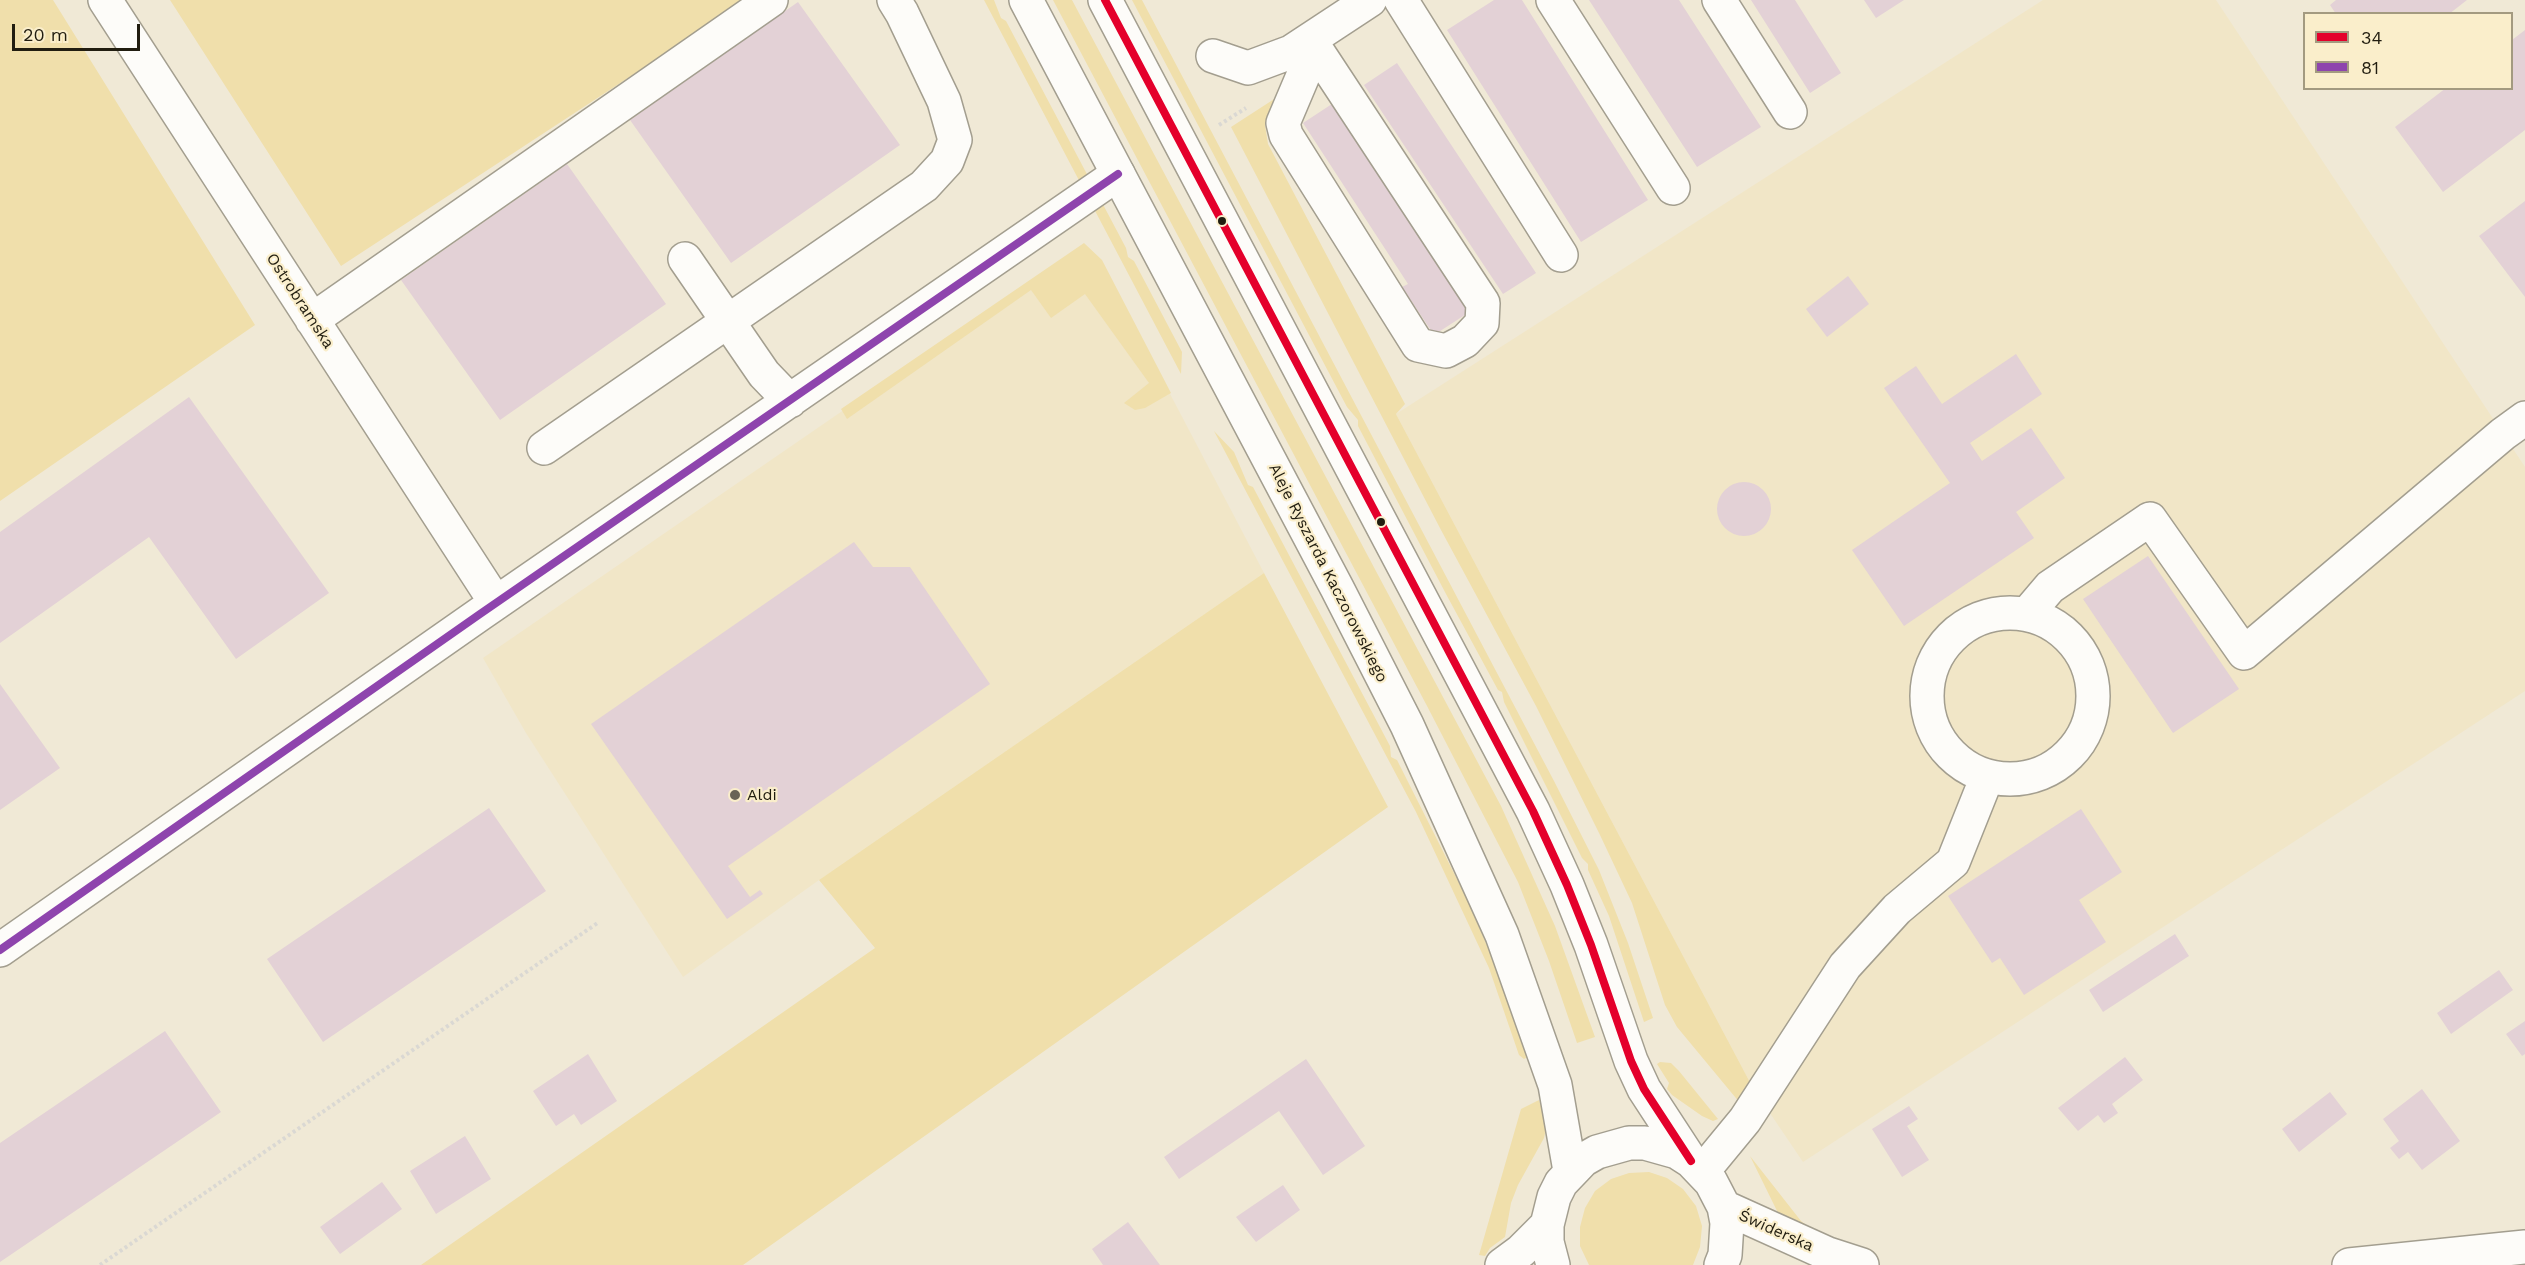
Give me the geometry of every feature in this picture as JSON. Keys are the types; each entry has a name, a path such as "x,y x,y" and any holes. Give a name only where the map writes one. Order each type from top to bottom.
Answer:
{"main road":[{"name":"Ostrobramska","path":"105,0 496,603"},
{"path":"312,320 771,0"},
{"path":"544,448 924,186 947,161 955,140 944,102 894,0"},
{"name":"Aleje Ryszarda Kaczorowskiego","path":"1026,0 1407,725 1502,935 1555,1085 1570,1171"},
{"path":"1105,0 1533,811 1567,885 1591,945 1631,1061 1644,1089 1719,1194 1724,1207 1727,1239 1721,1265"},
{"path":"1214,56 1248,68 1291,52 1370,0"},
{"path":"1401,0 1561,255"},
{"path":"1553,0 1673,189"},
{"path":"1719,0 1790,112"},
{"path":"1307,42 1483,303 1482,324 1465,341 1446,351 1418,345 1286,135 1283,123 1308,64 1307,42"},
{"path":"0,950 496,603 1118,174"},
{"path":"685,259 764,374 790,401"},
{"path":"2027,614 2050,587 2150,519 2244,653 2503,434 2525,418"},
{"path":"1999,613 2027,614 2052,624 2073,641 2087,664 2093,689 2091,716 2080,740 2069,754 2040,774 2014,779 1988,777 1962,764 1941,744 1929,718 1926,690 1933,662 1949,639 1972,621 1999,613"},
{"path":"1697,1166 1745,1120 1845,966 1898,909 1953,862 1988,777"},
{"path":"1553,1265 1547,1242 1547,1225 1554,1197 1570,1171 1597,1152 1629,1143 1661,1146 1677,1152 1697,1166"},
{"name":"Świderska","path":"1724,1207 1828,1254 1862,1265"},
{"path":"1503,1265 1547,1225"},
{"path":"2349,1265 2525,1247"}],"path":[{"path":"100,1265 599,922"}],"shaded area":[{"path":"0,0 53,0 255,325 0,501"},
{"path":"170,0 747,0 341,266"},
{"path":"984,0 994,0 1001,18 1006,21 1126,248 1128,257 1134,261 1182,352 1181,374"},
{"path":"1053,0 1072,0 1501,806 1555,926 1595,1037 1577,1043 1549,961 1518,882"},
{"path":"1132,0 1142,0 1554,781 1599,870 1628,943 1653,1018 1644,1022 1609,916 1588,870 1588,864 1582,858 1504,702 1502,692 1498,690 1446,594 1358,426 1358,420 1347,407"},
{"path":"2043,0 2216,0 2525,467 2525,691 1803,1162 1753,1088 1396,414"},
{"path":"1285,92 1278,112 1265,125 1268,144 1405,404 1396,414 1753,1088 1740,1103 1677,1027 1665,1005 1632,903 1600,835 1536,706 1441,530 1231,127"},
{"path":"1084,243 1102,260 1171,393 1145,408 1135,410 1124,403 1149,383 1085,294 1051,318 1031,290 847,419 841,409"},
{"path":"1078,249 1104,268 1264,573 819,880 683,977 526,733 483,658"},
{"path":"1214,431 1234,452 1248,485 1253,487 1390,746 1391,757 1397,760 1466,897 1495,964 1529,1056 1524,1059 1519,1055 1489,968 1416,812"},
{"path":"1264,573 1388,807 743,1265 421,1265 875,948 819,880"},
{"path":"1671,1063 1718,1119 1713,1121 1702,1116 1672,1095 1667,1089 1669,1083 1657,1064"},
{"path":"1539,1100 1547,1124 1544,1138 1518,1185 1511,1203 1505,1237 1490,1248 1485,1256 1479,1255 1521,1109"},
{"path":"1750,1156 1801,1221 1809,1227 1805,1232 1779,1215"},
{"path":"1649,1172 1667,1178 1683,1189 1696,1206 1702,1226 1700,1247 1693,1265 1589,1265 1580,1246 1580,1227 1585,1208 1595,1191 1611,1179 1629,1173"}],"building":[{"path":"1494,0 1522,0 1648,200 1581,242 1447,30"},
{"path":"1589,0 1679,0 1761,127 1697,167"},
{"path":"1751,0 1795,0 1841,73 1810,93"},
{"path":"1864,0 1904,0 1876,18"},
{"path":"2336,0 2467,0 2452,12 2335,12 2330,5"},
{"path":"798,2 900,145 731,263 630,120"},
{"path":"2525,30 2525,130 2443,192 2395,127 2443,90 2513,90 2513,39"},
{"path":"1397,63 1536,273 1503,294 1364,85"},
{"path":"1335,102 1471,311 1434,335 1402,287 1408,284 1303,123"},
{"path":"567,164 666,304 500,420 401,280"},
{"path":"2525,201 2525,297 2479,236"},
{"path":"1848,276 1869,304 1827,337 1806,309"},
{"path":"2016,354 2042,394 1970,443 1982,461 2031,428 2065,478 2016,512 2034,538 1904,626 1852,550 1950,483 1884,388 1916,366 1942,404"},
{"path":"189,397 329,593 236,659 149,537 0,643 0,532"},
{"path":"1744,482 1754,484 1763,490 1769,499 1771,509 1769,519 1763,528 1754,534 1744,536 1734,534 1725,528 1719,519 1717,509 1719,499 1725,490 1734,484"},
{"name":"Aldi","path":"854,542 873,567 910,567 990,684 728,866 750,897 760,890 763,894 727,919 591,724"},
{"path":"2148,556 2239,689 2173,733 2083,599"},
{"path":"0,684 60,768 0,810"},
{"path":"489,808 546,891 323,1042 267,959"},
{"path":"2081,809 2122,872 2079,900 2106,942 2024,995 2000,958 1992,963 1948,896"},
{"path":"2175,934 2189,956 2103,1012 2089,990"},
{"path":"2499,970 2513,990 2451,1034 2437,1013"},
{"path":"2525,1021 2525,1054 2522,1056 2506,1034"},
{"path":"165,1031 221,1112 0,1262 0,1143"},
{"path":"588,1054 617,1101 581,1125 574,1114 556,1126 533,1091"},
{"path":"2125,1057 2143,1080 2112,1104 2118,1113 2104,1123 2098,1115 2078,1131 2058,1108"},
{"path":"1306,1059 1365,1146 1323,1175 1279,1111 1179,1179 1164,1157"},
{"path":"2422,1089 2460,1141 2422,1170 2408,1152 2399,1159 2390,1148 2399,1141 2383,1119"},
{"path":"2330,1092 2347,1114 2299,1152 2282,1129"},
{"path":"1909,1106 1918,1119 1907,1126 1929,1160 1902,1177 1872,1129"},
{"path":"465,1136 491,1179 436,1214 410,1171"},
{"path":"382,1182 402,1209 340,1254 320,1227"},
{"path":"1283,1185 1300,1210 1256,1242 1236,1217"},
{"path":"1128,1222 1160,1265 1103,1265 1092,1249"}],"transit line":[{"name":"34","path":"1105,0 1533,811 1567,885 1591,945 1631,1061 1644,1089 1691,1161"},
{"name":"81","path":"0,950 480,614 1118,174"}],"place":[{"name":"Aldi","path":"735,795"}]}
